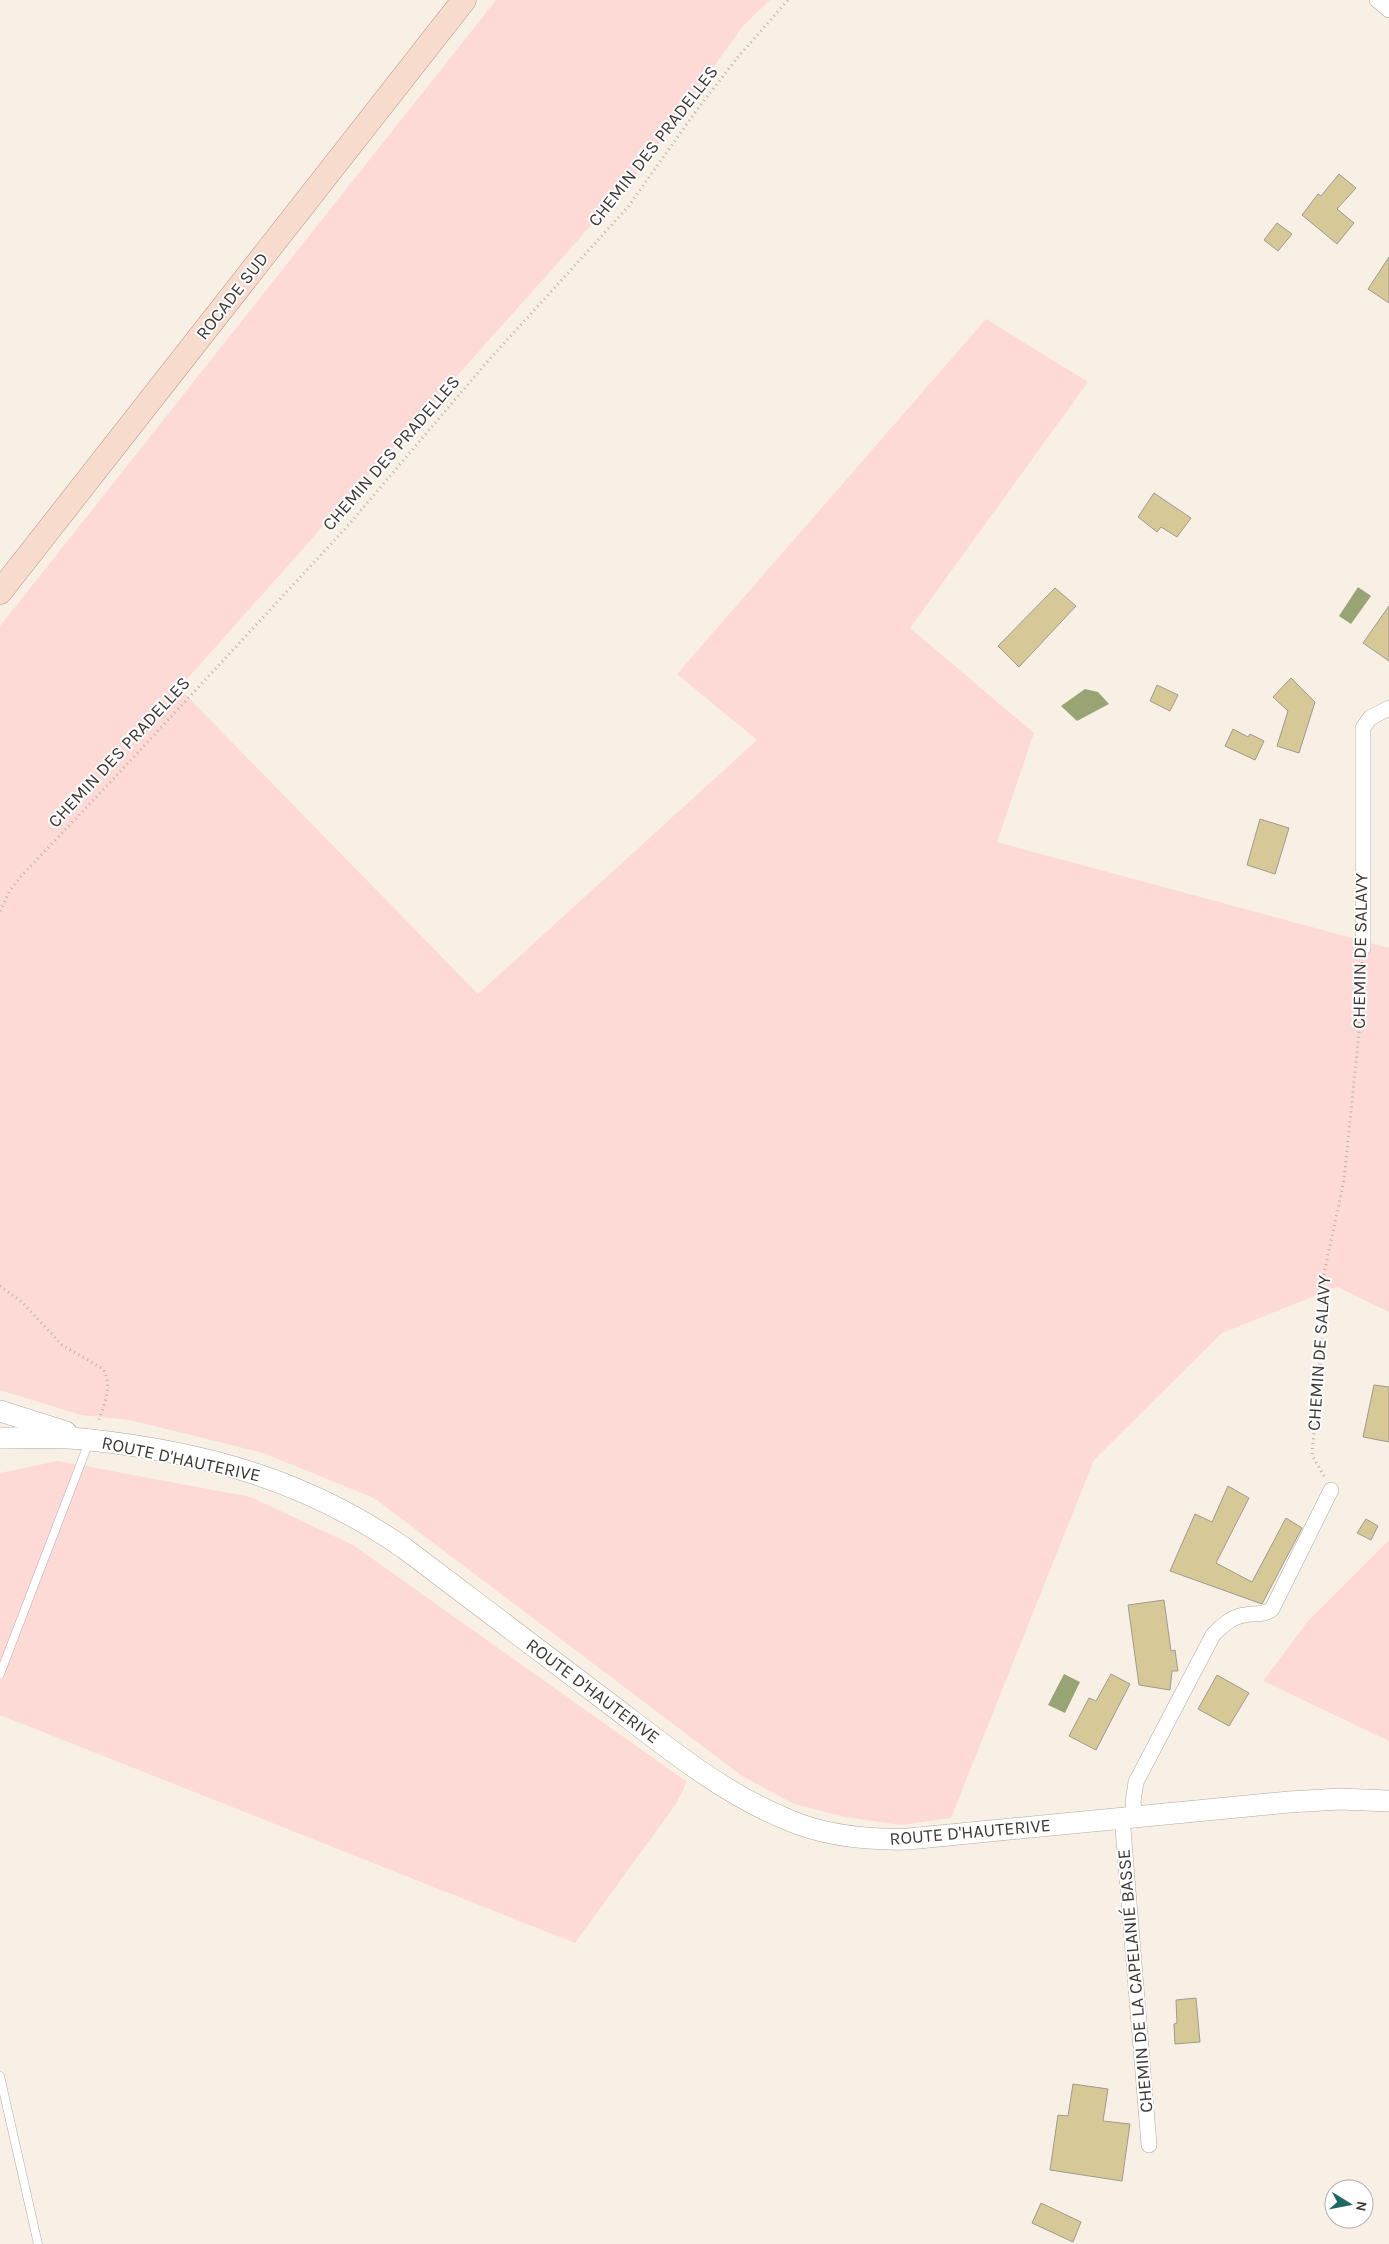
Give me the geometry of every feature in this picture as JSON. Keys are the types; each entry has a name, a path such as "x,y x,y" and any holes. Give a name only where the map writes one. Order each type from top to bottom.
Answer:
{"main road":[{"name":"ROCADE SUD","path":"0,592 464,0"},
{"path":"0,575 111,450"}],"street":[{"path":"1377,0 1389,10"},
{"name":"CHEMIN DE SALAVY","path":"1363,948 1362,742 1366,722 1389,708"},
{"name":"ROUTE D'HAUTERIVE","path":"0,1411 90,1440 201,1459 257,1473 287,1484 344,1510 404,1548 654,1737 722,1785 753,1805 787,1820 833,1834 882,1840 934,1838 1128,1816 1289,1802 1340,1799 1389,1802"},
{"name":"ROUTE D'HAUTERIVE","path":"0,1438 90,1440"},
{"path":"1128,1816 1133,1802 1136,1782 1213,1635 1232,1619 1242,1615 1267,1613 1272,1609 1331,1490"},
{"name":"CHEMIN DE LA CAPELANIÉ BASSE","path":"1128,1816 1149,2145"}],"lane":[{"path":"0,1674 90,1440"},
{"path":"0,2076 38,2244"}],"path":[{"name":"CHEMIN DES PRADELLES","path":"0,911 16,881 106,788 345,529 487,362 628,207 702,103 788,0"},
{"name":"CHEMIN DE SALAVY","path":"1331,1490 1312,1455 1323,1328 1322,1283 1344,1180 1359,1033 1363,948"},
{"path":"0,1286 22,1302 62,1345 97,1364 107,1375 108,1388 99,1419 90,1440"}],"shaded area":[{"path":"496,0 770,0 743,26 637,174 179,688 478,994 757,740 677,674 986,319 1088,382 910,628 1034,733 997,842 1389,948 1389,1312 1337,1287 1222,1333 1094,1460 951,1818 901,1825 845,1817 794,1804 742,1776 374,1498 263,1453 130,1420 81,1415 0,1390 0,626"},
{"path":"1358,587 1371,596 1351,624 1339,616"},
{"path":"1085,689 1098,692 1109,704 1077,721 1061,706"},
{"path":"58,1461 251,1497 353,1545 687,1782 676,1804 575,1943 0,1715 0,1473"},
{"path":"1389,1540 1389,1741 1263,1681 1308,1621"},
{"path":"1064,1674 1080,1682 1065,1713 1048,1705"}],"building":[{"path":"1339,174 1356,188 1337,209 1354,223 1337,244 1302,215 1318,194 1321,196"},
{"path":"1277,223 1292,234 1278,251 1264,240"},
{"path":"1389,257 1389,303 1368,289"},
{"path":"1154,493 1191,518 1177,537 1161,527 1157,532 1138,517"},
{"path":"1055,588 1076,606 1019,667 998,646"},
{"path":"1389,606 1389,661 1363,643"},
{"path":"1291,678 1315,702 1299,753 1277,746 1288,711 1273,697"},
{"path":"1157,685 1178,695 1170,711 1150,701"},
{"path":"1233,729 1248,737 1250,734 1264,741 1255,760 1225,746"},
{"path":"1260,819 1289,828 1275,874 1247,865"},
{"path":"1374,1385 1389,1387 1389,1442 1363,1437"},
{"path":"1228,1486 1249,1498 1216,1563 1252,1582 1286,1518 1302,1528 1262,1604 1170,1571 1195,1514 1212,1522"},
{"path":"1366,1519 1378,1526 1371,1540 1357,1533"},
{"path":"1164,1600 1171,1651 1175,1650 1178,1671 1172,1671 1170,1690 1139,1685 1128,1605"},
{"path":"1111,1674 1130,1684 1096,1750 1069,1736 1089,1698 1096,1701"},
{"path":"1217,1675 1249,1693 1229,1726 1198,1709"},
{"path":"1196,1998 1200,2042 1175,2044 1174,2024 1177,2023 1176,2000"},
{"path":"1073,2084 1108,2089 1103,2121 1130,2124 1122,2181 1050,2170 1058,2115 1068,2116"},
{"path":"1041,2203 1081,2222 1073,2242 1032,2223"}]}
